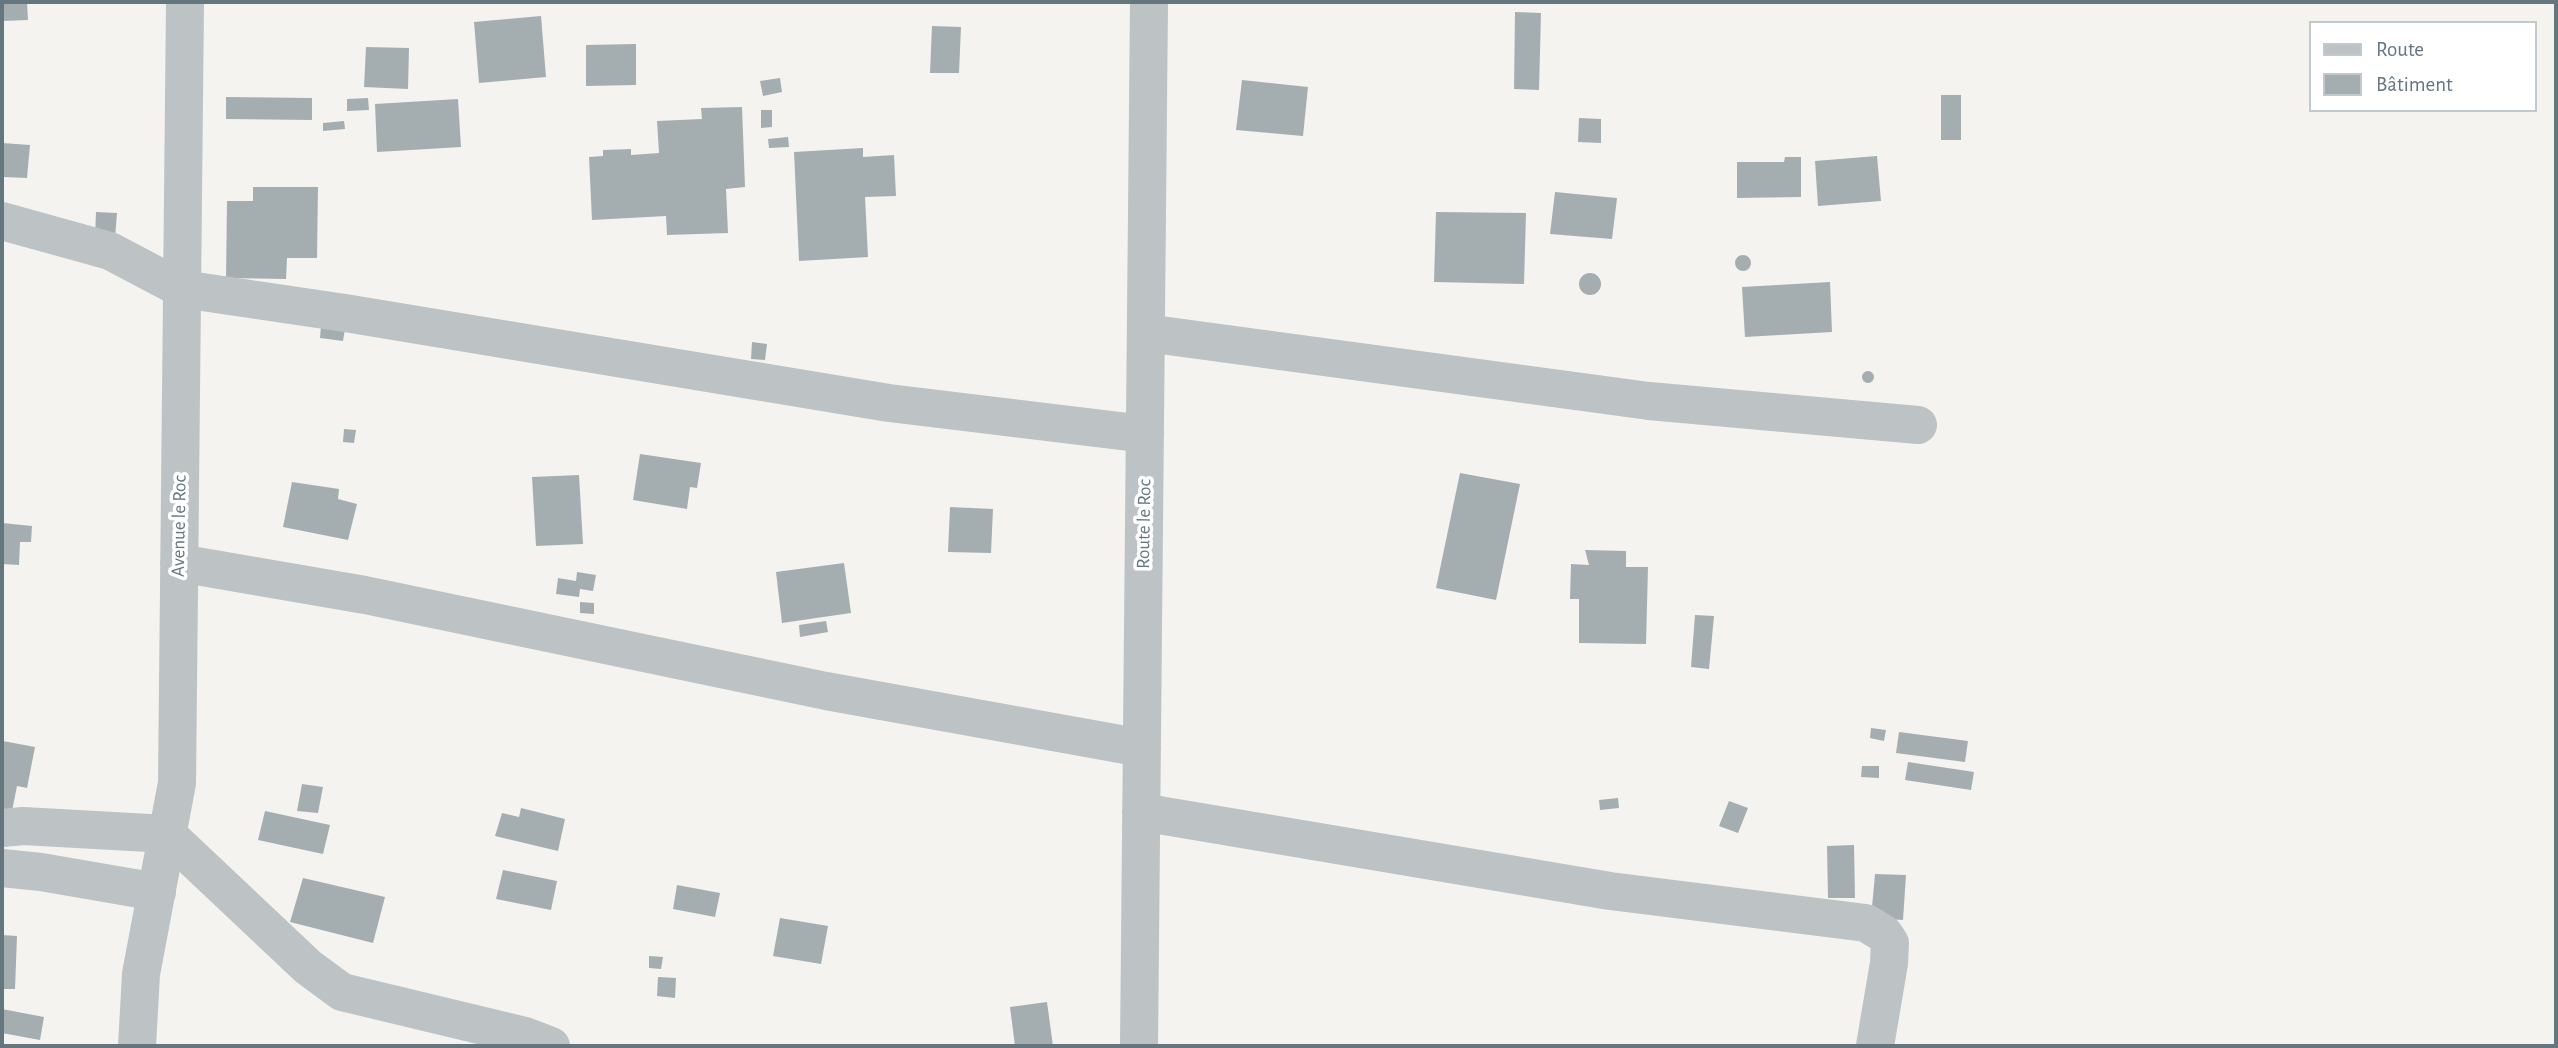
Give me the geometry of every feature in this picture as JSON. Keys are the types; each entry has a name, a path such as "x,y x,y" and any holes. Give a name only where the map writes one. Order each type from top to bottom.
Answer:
{"street":[{"name":"Avenue le Roc","path":"137,1046 141,975 177,783 185,2"},
{"name":"Route le Roc","path":"1139,1046 1149,2"},
{"path":"2,221 110,251 182,289 345,313 889,403 1145,434"},
{"path":"1146,333 1649,401 1918,425"},
{"path":"179,563 365,595 826,691 1142,748"},
{"path":"1142,812 1610,891 1866,923 1884,934 1889,943 1889,963 1875,1046"},
{"path":"2,828 23,825 167,834 308,967 342,992 525,1036 551,1046"},
{"path":"2,868 157,892"}],"building":[{"path":"2,2 27,2 28,20 2,21"},
{"path":"1515,12 1541,13 1539,90 1514,89"},
{"path":"541,16 546,77 479,83 474,22"},
{"path":"932,26 961,27 959,73 930,73"},
{"path":"636,44 636,85 586,86 586,45"},
{"path":"366,47 409,48 408,89 364,87"},
{"path":"780,78 782,92 763,96 760,81"},
{"path":"1242,80 1308,87 1303,136 1236,130"},
{"path":"1941,95 1961,95 1961,140 1941,140"},
{"path":"226,97 312,98 312,120 226,119"},
{"path":"368,98 369,110 347,111 347,99"},
{"path":"458,99 461,147 377,152 375,104"},
{"path":"742,107 745,187 726,189 728,233 667,235 666,216 592,220 589,157 603,156 603,150 631,149 631,155 659,153 657,121 702,119 701,108"},
{"path":"761,110 772,110 772,127 761,128"},
{"path":"1579,118 1601,119 1601,143 1578,142"},
{"path":"344,121 345,129 323,131 323,123"},
{"path":"788,137 789,147 769,148 768,139"},
{"path":"2,143 30,145 27,178 2,177"},
{"path":"863,148 863,157 894,155 896,196 865,197 868,257 799,261 794,152"},
{"path":"1877,156 1881,201 1818,206 1815,161"},
{"path":"1785,157 1801,157 1801,197 1737,198 1737,162 1784,162"},
{"path":"253,187 318,187 317,258 287,258 286,279 226,278 227,201 253,201"},
{"path":"1555,192 1617,198 1612,239 1550,234"},
{"path":"96,212 117,213 115,238 95,237"},
{"path":"1436,212 1526,213 1524,284 1434,282"},
{"path":"1743,255 1749,257 1749,269 1743,271 1737,269 1735,263 1737,257"},
{"path":"1590,273 1598,276 1601,284 1598,292 1590,295 1582,292 1579,284 1582,276"},
{"path":"1830,282 1832,332 1745,337 1742,287"},
{"path":"321,326 345,329 343,341 320,338"},
{"path":"752,342 767,344 765,360 751,359"},
{"path":"1868,371 1874,377 1868,383 1862,377"},
{"path":"344,429 356,430 354,443 343,442"},
{"path":"640,454 701,463 697,488 690,487 687,509 633,500"},
{"path":"1460,473 1520,484 1496,600 1436,588"},
{"path":"579,475 583,544 536,546 532,477"},
{"path":"292,482 339,489 338,499 357,504 348,540 283,527"},
{"path":"950,507 993,509 991,553 948,552"},
{"path":"2,523 32,526 31,542 20,542 19,565 2,564"},
{"path":"1585,550 1626,551 1626,567 1648,567 1646,644 1579,643 1579,599 1570,599 1571,564 1589,565"},
{"path":"844,563 851,613 782,623 776,572"},
{"path":"577,572 596,575 593,591 580,589 579,597 556,594 558,578 576,581"},
{"path":"580,602 594,603 594,614 580,613"},
{"path":"1695,615 1714,616 1709,669 1691,667"},
{"path":"826,621 828,632 800,637 799,625"},
{"path":"1871,728 1886,730 1884,741 1870,738"},
{"path":"1899,732 1968,741 1965,762 1896,753"},
{"path":"3,741 35,747 27,788 17,786 10,821 2,820"},
{"path":"1908,762 1974,772 1971,790 1905,780"},
{"path":"1862,766 1879,766 1879,778 1861,777"},
{"path":"302,784 323,787 318,813 297,811"},
{"path":"1618,798 1619,808 1600,810 1599,800"},
{"path":"1729,801 1748,808 1738,833 1719,826"},
{"path":"521,808 565,819 558,851 495,836 502,813 519,817"},
{"path":"265,811 330,825 323,854 258,840"},
{"path":"1854,845 1855,898 1828,898 1827,846"},
{"path":"503,870 557,881 551,910 496,899"},
{"path":"1875,874 1906,875 1903,920 1871,918"},
{"path":"303,878 385,897 373,943 290,922"},
{"path":"677,885 720,893 715,917 673,909"},
{"path":"780,918 828,926 821,964 773,956"},
{"path":"2,935 17,936 15,989 2,989"},
{"path":"649,956 663,957 661,969 649,968"},
{"path":"658,977 676,978 675,998 657,996"},
{"path":"1047,1002 1053,1046 1015,1046 1010,1007"},
{"path":"2,1009 44,1017 40,1040 2,1033"}]}
